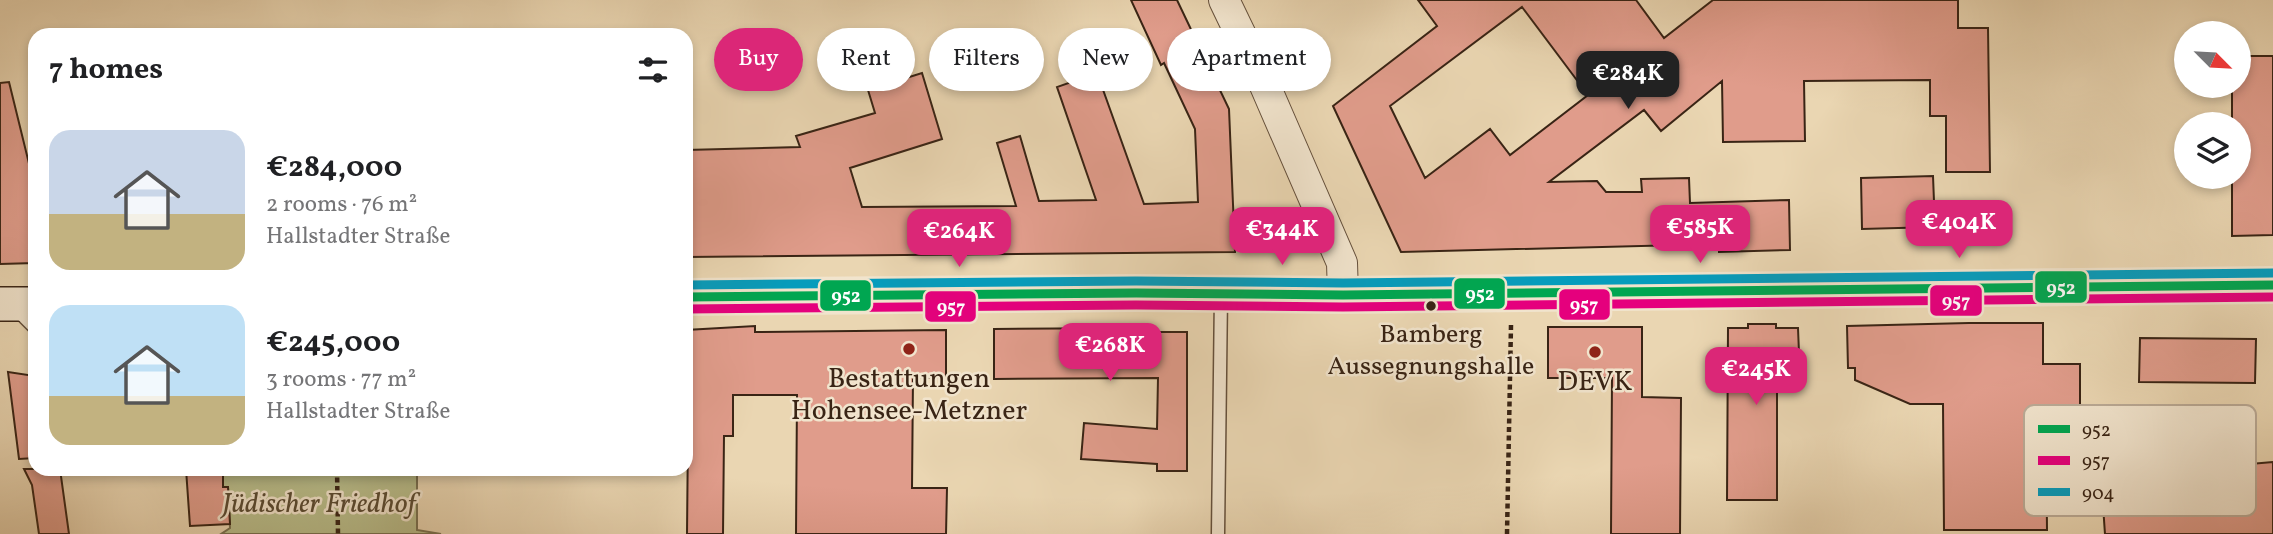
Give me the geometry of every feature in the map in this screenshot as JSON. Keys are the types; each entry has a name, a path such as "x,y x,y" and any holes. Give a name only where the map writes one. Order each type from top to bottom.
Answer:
{"main road":[{"path":"693,297 1511,294 2273,285"}],"street":[{"path":"1224,0 1263,81 1342,263 1343,295"}],"lane":[{"path":"1218,534 1221,294"},
{"path":"15,304 28,320"}],"path":[{"path":"1507,534 1511,294"},
{"path":"337,476 338,534"}],"green space":[{"name":"Jüdischer Friedhof","path":"223,476 417,476 417,530 441,534 221,534 230,528 228,487 223,487"}],"building":[{"path":"1131,0 1177,0 1190,28 1167,28 1167,69 1164,63 1161,65 1153,48 1153,28 1144,28"},
{"path":"1418,0 1636,0 1664,38 1713,0 1958,0 1958,28 1988,28 1990,172 1946,172 1946,116 1930,116 1930,80 1804,81 1805,141 1723,142 1722,81 1661,131 1644,110 1549,182 1597,181 1606,192 1642,192 1641,179 1689,178 1690,203 1789,200 1790,250 1719,252 1719,244 1401,252 1333,106 1437,26","holes":["1522,7 1588,95 1510,155 1490,129 1425,178 1390,106"]},
{"path":"2251,56 2273,56 2273,235 2232,236 2232,189 2251,189 2251,112 2232,112 2232,98 2251,98"},
{"path":"922,73 942,139 850,168 862,207 1016,206 997,143 1020,136 1039,201 1096,200 1058,91 1103,91 1144,204 1198,202 1195,129 1177,91 1220,91 1229,109 1235,252 693,257 693,150 800,147 796,136 875,113 868,91 915,91 915,75"},
{"path":"9,82 28,159 28,263 0,264 0,83"},
{"path":"1933,176 1935,227 1862,229 1861,178"},
{"path":"2043,323 2043,364 2080,364 2080,405 2024,405 2024,516 2047,516 2047,530 1944,530 1943,404 1910,404 1855,380 1855,368 1848,368 1847,326"},
{"path":"1748,324 1776,324 1776,328 1798,328 1799,353 1791,353 1790,389 1777,389 1777,500 1727,500 1728,328 1748,328"},
{"path":"755,326 755,332 946,330 946,377 913,378 912,488 947,488 946,534 796,534 797,395 733,395 733,436 724,436 723,534 687,534 688,476 693,476 693,330"},
{"path":"1548,327 1642,327 1642,397 1681,398 1680,534 1611,534 1612,378 1548,378"},
{"path":"1137,328 1137,332 1187,332 1187,471 1157,471 1157,464 1081,459 1084,423 1157,429 1158,378 994,379 994,329"},
{"path":"2140,338 2256,339 2255,383 2139,382"},
{"path":"8,372 28,375 28,458 19,459"},
{"path":"2273,462 2273,534 2105,534 2104,516 2256,516 2256,463"},
{"path":"24,469 28,469 28,476 61,476 69,534 39,534 32,485"},
{"path":"186,476 223,476 223,487 228,487 230,524 190,526"}],"transit line":[{"name":"904","path":"693,285 1136,281 1343,283 2273,273"},
{"name":"952","path":"693,297 1136,293 1343,295 2273,285"},
{"name":"957","path":"693,309 1136,305 1343,307 2273,297"}],"place":[{"name":"Bamberg Aussegnungshalle","path":"1431,306"},
{"name":"Bestattungen Hohensee-Metzner","path":"909,349"},
{"name":"DEVK","path":"1595,352"}]}
